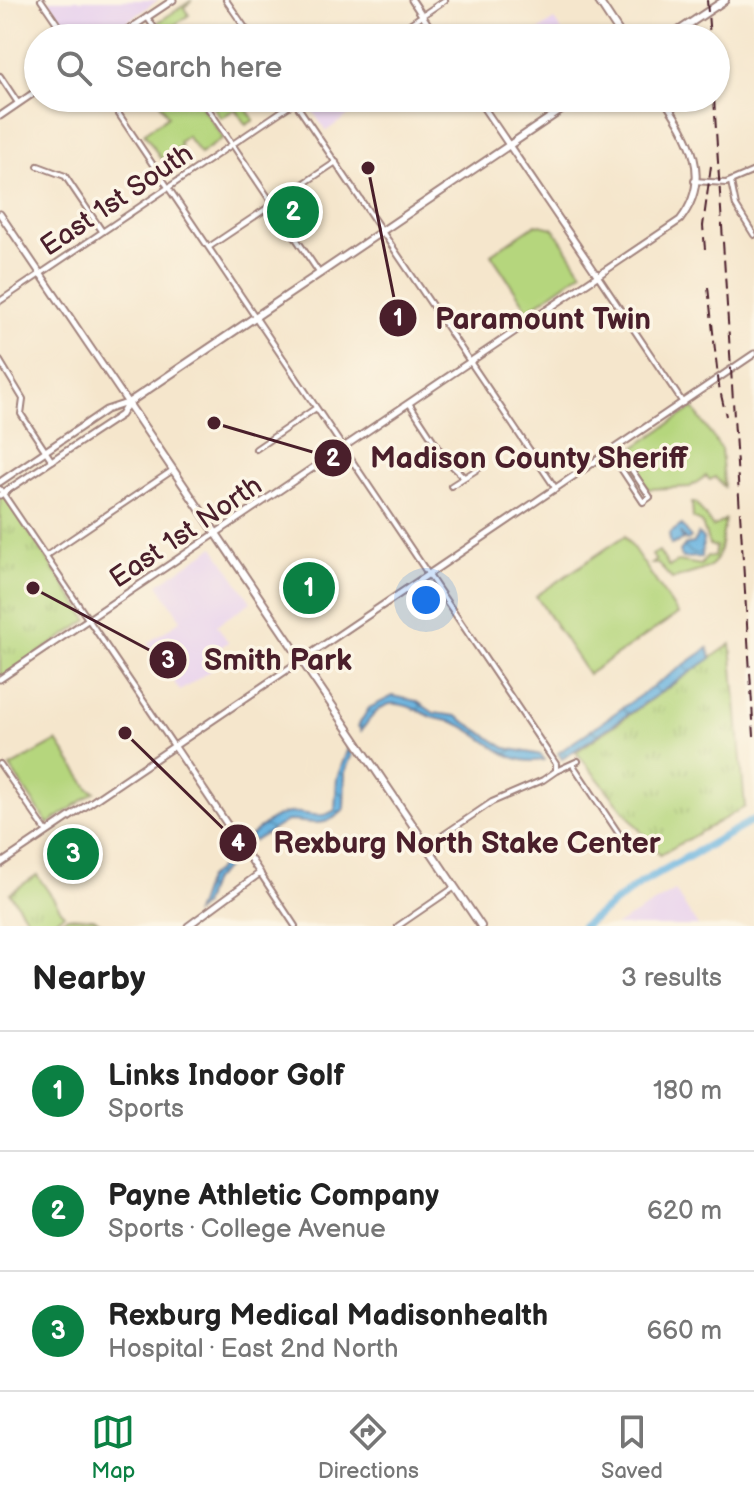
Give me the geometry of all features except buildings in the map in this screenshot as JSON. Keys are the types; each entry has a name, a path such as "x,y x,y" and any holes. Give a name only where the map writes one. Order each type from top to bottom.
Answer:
{"main road":[{"path":"598,0 614,24"},
{"path":"689,24 725,0"},
{"path":"481,926 128,403 558,112"}],"street":[{"path":"41,0 57,24"},
{"path":"137,24 173,0"},
{"path":"226,0 242,24"},
{"path":"412,0 427,24"},
{"path":"410,24 445,0"},
{"path":"147,17 152,24"},
{"path":"0,76 18,103"},
{"path":"0,116 24,99"},
{"path":"117,112 556,764 556,771"},
{"path":"210,112 320,274"},
{"name":"East 1st South","path":"0,301 276,112"},
{"path":"301,112 556,489"},
{"path":"487,112 683,403"},
{"path":"672,112 695,153 694,181 731,182 754,171"},
{"path":"209,247 336,162"},
{"path":"38,166 65,176 102,231"},
{"name":"East 1st North","path":"0,679 680,220 689,204 694,181"},
{"path":"731,182 736,206 754,235"},
{"path":"0,214 128,403"},
{"path":"0,864 754,354"},
{"path":"0,361 23,399 21,414 52,461"},
{"path":"0,482 106,410 128,403"},
{"path":"128,403 121,415 1,492 295,926"},
{"path":"409,403 447,461 464,477"},
{"path":"256,449 317,408"},
{"path":"610,452 643,502 650,497 617,448"},
{"path":"451,486 484,465"},
{"path":"46,557 173,470"},
{"path":"427,846 492,802 578,761"},
{"path":"0,764 47,832"},
{"path":"573,765 621,837"},
{"path":"188,926 260,873"},
{"path":"398,926 455,887"}],"shaded area":[{"path":"48,0 158,0 123,24 64,24"},
{"path":"314,112 354,112 326,131"},
{"path":"214,547 251,602 217,625 228,642 206,657 214,668 180,691 148,643 181,620 158,584"},
{"path":"675,891 698,926 615,926 630,917"}],"green space":[{"path":"192,0 184,8 189,15 176,24 157,23"},
{"path":"166,112 205,112 223,138 200,154 187,136 179,142 181,146 161,159 144,133 168,116"},
{"path":"217,112 230,112 221,118"},
{"path":"237,112 249,112 254,120 246,125"},
{"path":"536,224 553,228 582,272 528,310 491,254"},
{"path":"693,408 721,449 724,487 715,477 710,480 706,476 690,487 648,489 625,454"},
{"path":"3,493 88,620 0,679 0,495"},
{"path":"692,503 696,503 713,527 725,520 720,548 714,563 708,567 672,579 658,564 652,564 656,561 652,555 659,551 669,567 678,561 701,565 707,556 714,557 716,547 709,545 702,523 693,518"},
{"path":"625,536 678,614 588,674 536,596"},
{"path":"731,644 745,807 660,855 576,752"},
{"path":"57,741 89,789 95,792 48,824 10,767"},
{"path":"37,875 64,914 46,926 32,926 10,893"},
{"path":"67,917 94,918 104,926 53,926"}],"water":[{"path":"682,525 691,538 686,541 680,532 683,540 671,545 669,534"},
{"path":"698,534 703,539 702,557 682,558 680,551 685,545 694,543"},
{"path":"708,648 711,658 562,759 558,753"},
{"path":"393,696 416,701 434,713 456,716 506,748 541,755 544,760 518,759 456,723 400,704 385,706 361,731 358,726 369,708"},
{"path":"348,748 352,754 345,772 344,810 323,822 287,821 254,841 250,836 280,815 322,815 335,810 337,778"},
{"path":"238,851 240,855 211,882 203,906 195,913 207,879"}],"waterway":[{"path":"583,926 641,883 754,820"}],"railway":[{"path":"707,0 709,24"},
{"path":"715,112 754,736"},
{"path":"705,249 703,226 711,166"},
{"path":"708,287 719,386 726,416"}],"place":[{"name":"Paramount Twin","path":"368,168"},
{"name":"Payne Athletic Company","path":"293,212"},
{"name":"Madison County Sheriff","path":"214,423"},
{"name":"Smith Park","path":"33,588"},
{"name":"Links Indoor Golf","path":"309,588"},
{"name":"Rexburg North Stake Center","path":"125,733"},
{"name":"Rexburg Medical Madisonhealth","path":"73,854"}]}
